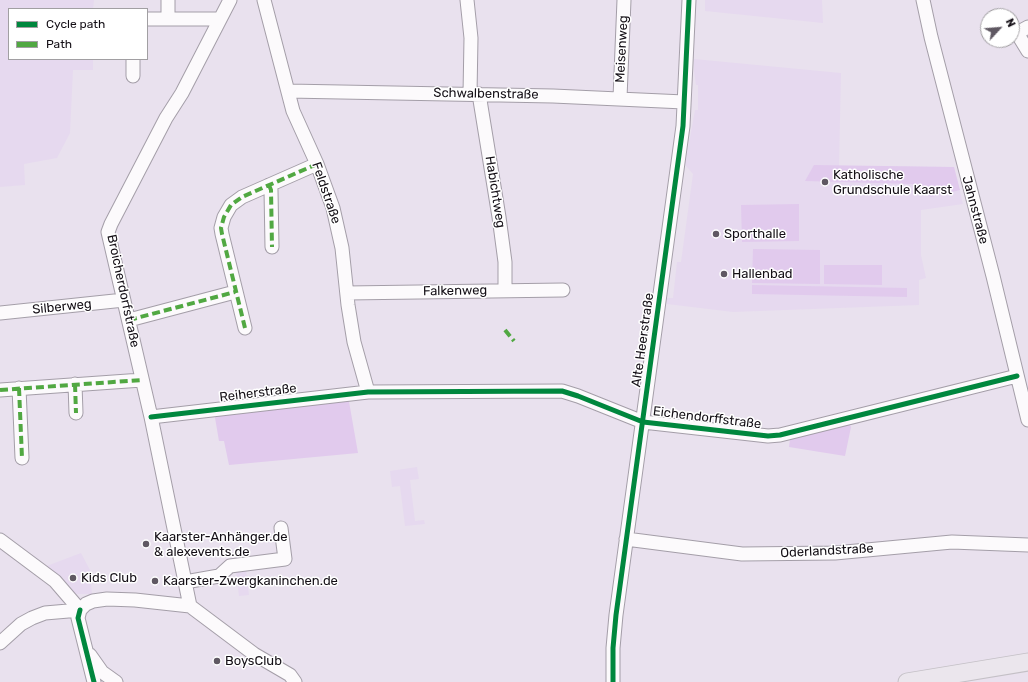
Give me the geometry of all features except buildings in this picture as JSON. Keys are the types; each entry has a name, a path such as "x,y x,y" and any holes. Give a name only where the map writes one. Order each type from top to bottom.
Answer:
{"main road":[{"path":"907,682 1028,662"}],"street":[{"path":"168,0 168,19"},
{"name":"Broicherdorfstraße","path":"190,606 151,417 108,237 109,229 166,118 182,93 230,0"},
{"name":"Feldstraße","path":"264,0 296,119 317,164 333,208 339,231 350,319 357,356 368,392"},
{"name":"Habichtweg","path":"467,0 474,94 499,217 504,262 505,291"},
{"name":"Meisenweg","path":"620,98 624,0"},
{"name":"Alte Heerstraße","path":"613,682 616,615 680,153 689,0"},
{"name":"Jahnstraße","path":"923,0 931,37 993,276 1028,419"},
{"path":"148,19 220,19"},
{"path":"1028,27 1017,33 1028,51"},
{"path":"133,60 133,76"},
{"name":"Schwalbenstraße","path":"288,91 620,98 684,102"},
{"path":"245,328 222,234 222,223 229,208 233,203 242,197 317,164"},
{"path":"269,184 271,190 272,247"},
{"name":"Falkenweg","path":"347,293 563,290"},
{"path":"129,320 235,292"},
{"name":"Silberweg","path":"0,313 124,300"},
{"name":"Eichendorffstraße","path":"368,392 562,391 643,422 758,436 780,435 1017,376"},
{"path":"0,390 142,380"},
{"path":"75,384 76,414"},
{"path":"19,388 22,458"},
{"name":"Reiherstraße","path":"151,417 368,392"},
{"path":"185,582 219,576 230,566 285,559 281,528"},
{"name":"Oderlandstraße","path":"626,538 742,554 835,552 952,542 1028,545"},
{"path":"0,540 55,581 80,610"},
{"path":"94,682 78,618 80,610 86,604 93,601 107,599 146,601 190,606 254,654 290,675 295,682"},
{"path":"0,643 21,624 38,615 80,610"},
{"path":"85,648 102,672 116,682"}],"shaded area":[{"path":"0,0 94,0 93,8 8,8 8,60 93,60 93,70 73,70 70,133 57,158 24,164 25,185 0,187"},
{"path":"705,0 822,0 823,23 705,11"},
{"name":"Katholische Grundschule Kaarst","path":"694,59 841,73 839,166 954,167 963,204 921,210 921,255 926,278 919,280 919,305 733,312 667,304 667,298 673,298 677,262 681,262 693,174 685,165 695,110 698,110 698,85 696,85"},
{"path":"814,165 954,167 960,190 931,197 912,184 805,181"},
{"path":"799,204 799,241 742,242 741,205"},
{"path":"753,249 820,250 820,284 752,283"},
{"path":"824,265 882,265 882,285 824,284"},
{"path":"752,285 907,288 907,297 752,294"},
{"path":"348,396 358,453 229,465 224,441 219,441 214,412"},
{"path":"849,423 851,427 845,456 789,447 790,439 794,437"},
{"path":"417,467 419,479 410,480 415,521 424,520 425,524 405,526 400,486 392,487 390,471"},
{"name":"Kids Club","path":"81,553 90,570 92,594 75,594 64,587 44,567"},
{"path":"246,570 249,595 239,596 236,571"}],"marked path":[{"path":"245,328 222,234 221,228 224,217 231,205 242,197 317,164"},
{"path":"269,185 271,190 272,247"},
{"path":"129,320 235,292"},
{"path":"505,330 514,341"},
{"path":"0,390 142,380"},
{"path":"75,384 76,413"},
{"path":"19,388 22,458"}],"cycle path":[{"path":"613,682 613,648 616,615 683,126 689,0"},
{"path":"151,417 368,392 562,391 643,422 768,436 780,435 1017,376"},
{"path":"80,610 78,618 94,682"}],"place":[{"name":"Katholische Grundschule Kaarst","path":"825,182"},
{"name":"Sporthalle","path":"716,234"},
{"name":"Hallenbad","path":"724,274"},
{"name":"Kaarster-Anhänger.de & alexevents.de","path":"146,544"},
{"name":"Kids Club","path":"73,578"},
{"name":"Kaarster-Zwergkaninchen.de","path":"155,581"},
{"name":"BoysClub","path":"217,661"}]}
